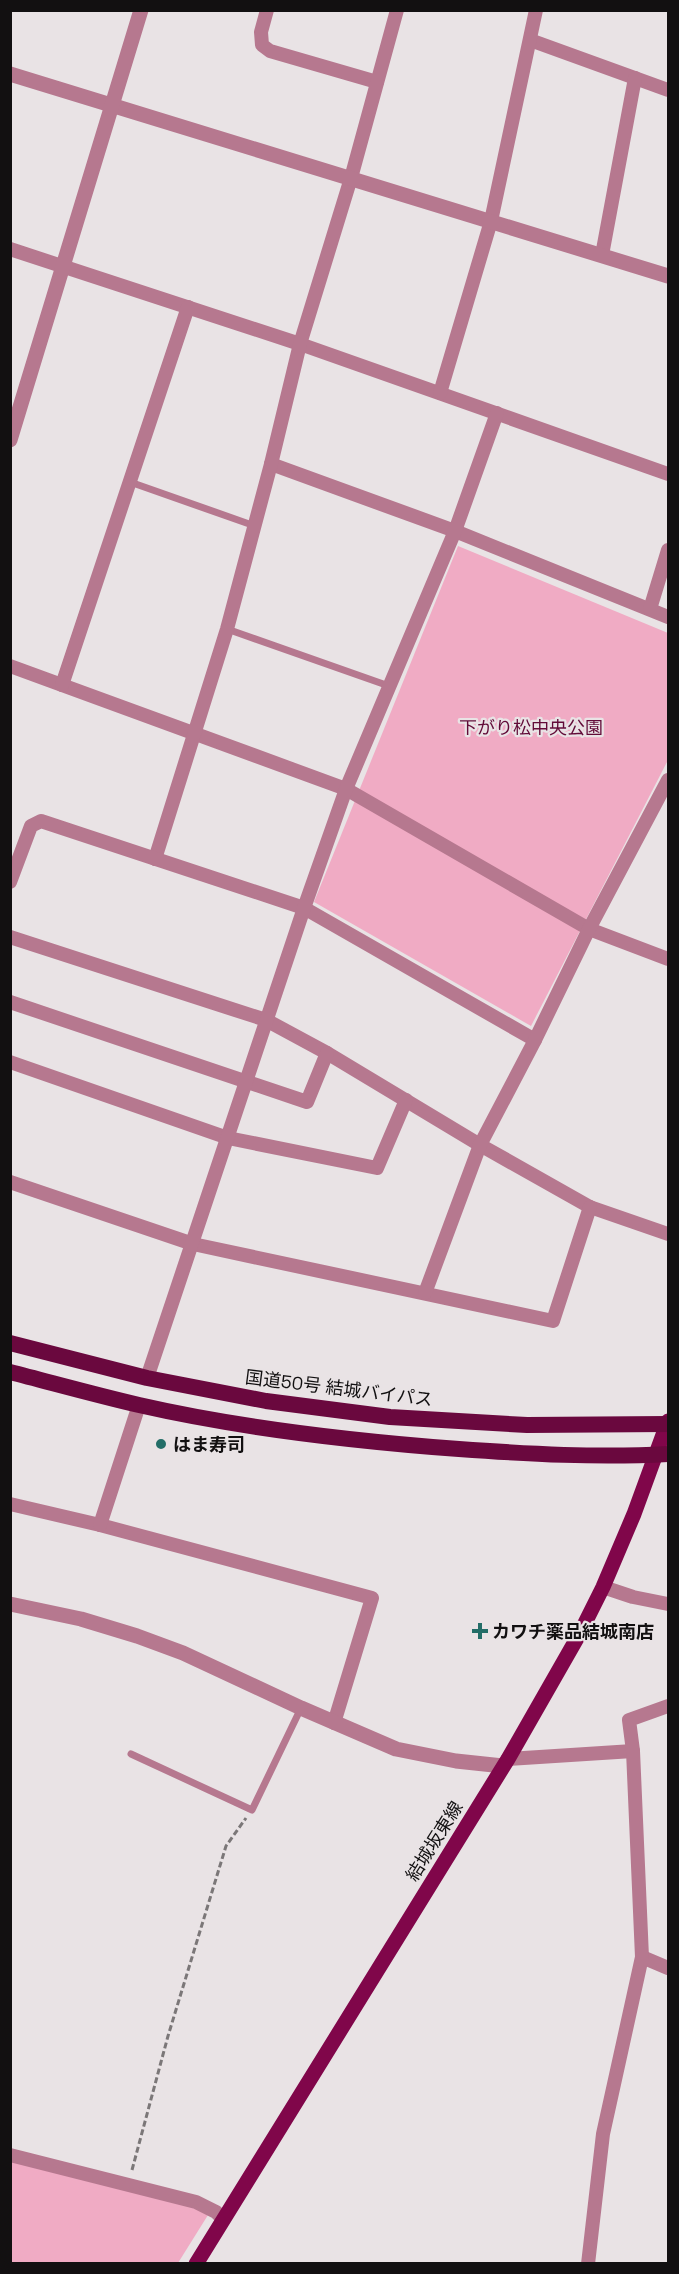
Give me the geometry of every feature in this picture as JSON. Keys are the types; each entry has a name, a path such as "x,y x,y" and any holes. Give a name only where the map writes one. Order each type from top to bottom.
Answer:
{"highway":[{"name":"国道50号 結城バイパス","path":"10,1343 147,1378 266,1401 390,1417 527,1425 668,1423"},
{"path":"10,1372 140,1405 259,1428 388,1444 520,1454 663,1455"}],"main road":[{"name":"結城坂東線","path":"196,2264 506,1763 580,1633 663,1455 668,1423"}],"street":[{"path":"10,440 141,10"},
{"path":"267,10 261,32 262,45 270,51 377,82"},
{"path":"155,859 227,629 300,344 351,178 397,10"},
{"path":"440,393 491,221 536,10"},
{"path":"530,40 669,90"},
{"path":"10,74 669,276"},
{"path":"602,255 635,78"},
{"path":"10,249 300,344 669,474"},
{"path":"62,685 188,307"},
{"path":"147,1378 194,1244 266,1020 346,789 455,531 497,413"},
{"path":"271,464 455,531 669,617"},
{"path":"650,609 669,550"},
{"path":"10,666 346,789 589,929 669,959"},
{"path":"425,1293 480,1145 589,929 669,780"},
{"path":"655,805 669,812"},
{"path":"10,882 31,826 41,821 304,908 535,1040"},
{"path":"10,937 266,1020 327,1053 480,1145 590,1207 669,1234"},
{"path":"10,1002 307,1102 327,1053"},
{"path":"10,1062 228,1138 377,1168 406,1100"},
{"path":"10,1182 194,1244 553,1321 590,1207"},
{"path":"99,1525 140,1405"},
{"path":"10,1504 99,1525 372,1598 334,1723"},
{"path":"603,1587 633,1597 669,1604"},
{"path":"10,1604 81,1619 183,1653 396,1749 456,1761 506,1763 633,1751"},
{"path":"588,2264 603,2134 642,1957 633,1751 629,1720 669,1706"},
{"path":"642,1957 669,1968"},
{"path":"10,2155 196,2202 216,2212 224,2220"}],"lane":[{"path":"130,482 255,526"},
{"path":"227,629 389,687"},
{"path":"130,1754 252,1810 301,1708"}],"path":[{"path":"128,2184 168,2036 226,1846 252,1810"}],"green space":[{"name":"下がり松中央公園","path":"458,546 668,633 668,760 531,1026 314,902"},
{"path":"11,2159 186,2203 208,2215 178,2263 11,2264"}],"place":[{"name":"はま寿司","path":"161,1444"},
{"name":"カワチ薬品結城南店","path":"480,1631"}]}
